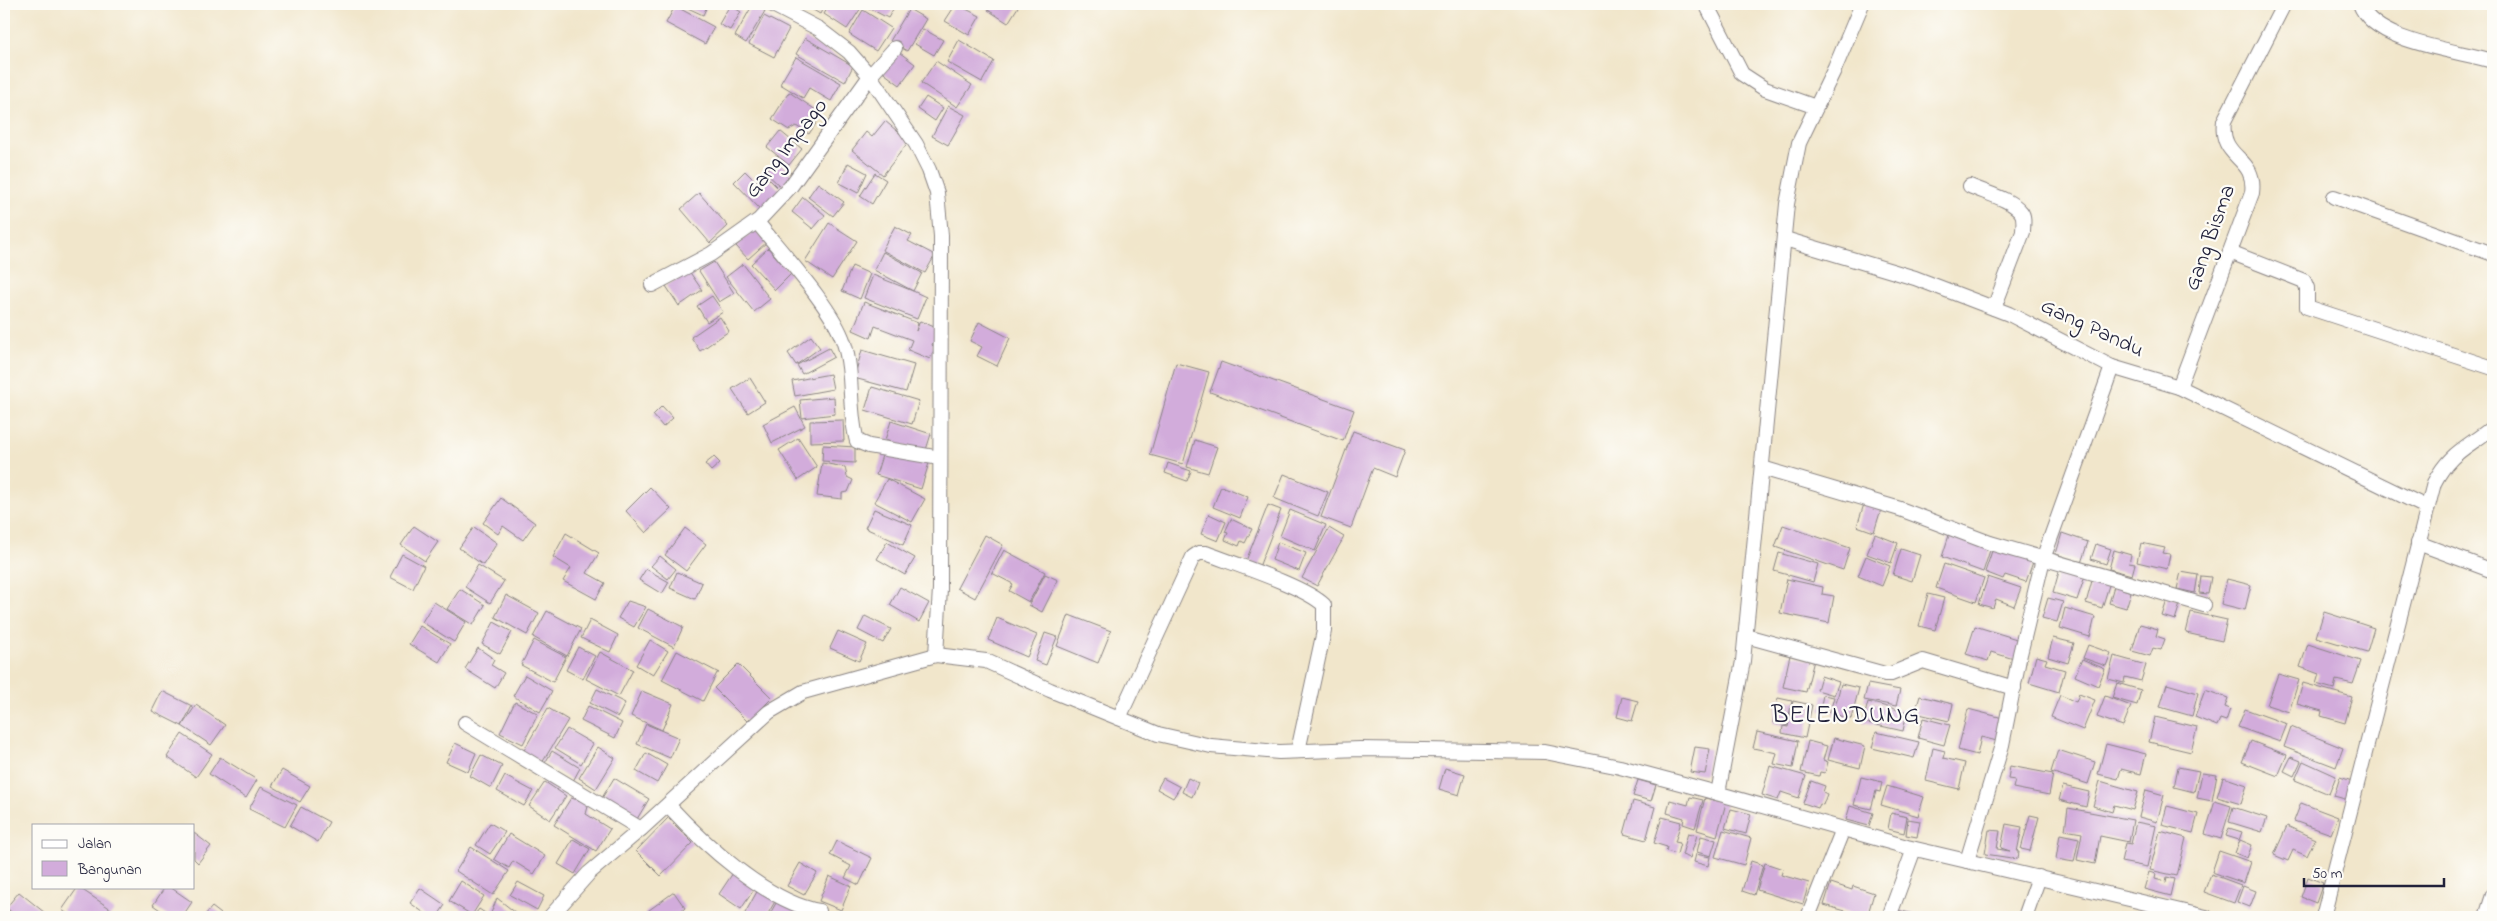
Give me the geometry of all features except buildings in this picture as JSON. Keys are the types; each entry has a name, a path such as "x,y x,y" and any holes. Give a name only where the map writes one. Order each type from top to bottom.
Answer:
{"street":[{"path":"771,4 819,29 849,52 870,76 916,144 929,170 936,193 941,236 940,589 936,655"},
{"path":"1706,4 1742,74 1764,89 1816,107"},
{"path":"1718,793 1746,636 1793,162 1799,143 1835,68 1862,4"},
{"name":"Gang Bisma","path":"2179,387 2252,194 2253,182 2249,168 2229,150 2224,140 2224,121 2284,4"},
{"path":"2360,4 2367,18 2388,32 2410,41 2493,61"},
{"name":"Gang Impago","path":"652,285 711,254 757,222 791,186 870,76 895,48"},
{"path":"1970,186 2014,206 2022,213 2024,221 2022,232 1994,308"},
{"path":"2334,197 2381,216 2493,254"},
{"path":"757,222 839,330 848,359 858,442 869,446 940,458"},
{"name":"Gang Pandu","path":"1785,239 1915,278 2009,314 2112,367 2179,387 2426,507"},
{"path":"2230,252 2304,281 2307,288 2307,307 2493,368"},
{"path":"1966,861 2002,745 2043,559 2112,367"},
{"path":"2323,917 2386,676 2426,507 2434,482 2443,465 2456,452 2493,427"},
{"path":"1762,468 1900,509 1990,543 2204,605"},
{"path":"2418,542 2493,571"},
{"path":"1119,718 1193,558 1199,553 1206,552 1317,598 1324,605 1326,612 1324,631 1298,751"},
{"path":"1746,636 1885,674 1892,674 1923,661 2014,688"},
{"path":"550,917 588,873 642,829 769,712 803,692 936,655 986,661 1158,734 1211,746 1298,751 1360,749 1545,752 1620,767 1914,849 2206,917"},
{"path":"465,723 642,829"},
{"path":"668,805 702,840 762,886 796,904 819,911"},
{"path":"1808,917 1843,829"},
{"path":"1889,917 1914,849"},
{"path":"2025,917 2039,877"},
{"path":"2486,917 2493,895"}],"district":[{"name":"BELENDUNG","path":"1846,716"}]}
